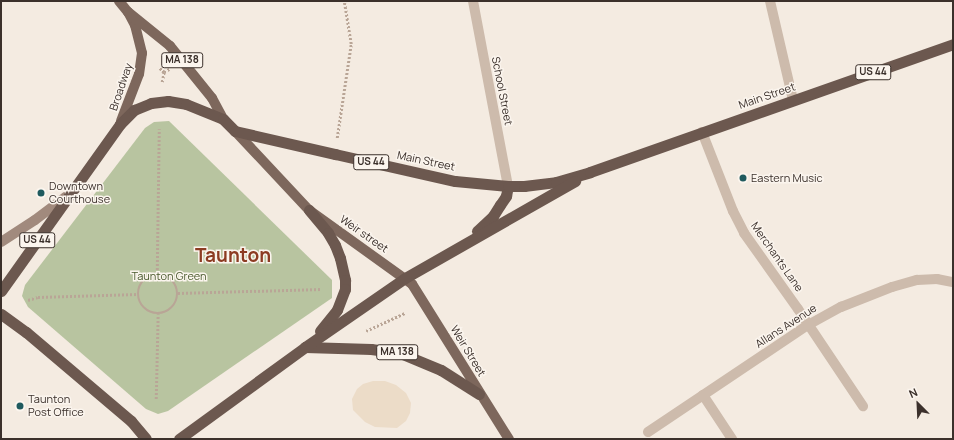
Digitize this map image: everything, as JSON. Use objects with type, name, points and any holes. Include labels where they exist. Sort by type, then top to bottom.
[{"type":"highway","name":"Main Street","points":[[235,131],[455,181],[508,186],[556,182],[590,172],[953,44]]},
{"type":"highway","name":"US 44","points":[[1,291],[120,124],[128,116],[142,106],[151,103],[168,101],[186,104],[223,119]]},
{"type":"highway","name":"MA 138","points":[[223,119],[235,131]]},
{"type":"highway","name":"Main Street","points":[[405,278],[590,172]]},
{"type":"highway","points":[[455,248],[481,228],[493,216],[506,196],[508,186]]},
{"type":"highway","points":[[305,347],[337,310],[345,289],[344,270],[335,245],[324,228],[309,210]]},
{"type":"highway","name":"US 44","points":[[179,439],[305,347],[405,278]]},
{"type":"highway","points":[[1,314],[26,332],[131,421],[146,439]]},
{"type":"highway","name":"MA 138","points":[[305,347],[371,349],[400,353],[441,370],[480,394]]},
{"type":"main road","name":"Broadway","points":[[119,1],[128,12],[170,46],[212,98],[223,119]]},
{"type":"main road","name":"Broadway","points":[[120,124],[136,85],[142,62],[140,38],[128,12]]},
{"type":"main road","name":"MA 138","points":[[235,131],[309,210]]},
{"type":"main road","points":[[1,242],[35,220],[74,190]]},
{"type":"main road","name":"Weir street","points":[[309,210],[405,278]]},
{"type":"main road","name":"Weir Street","points":[[405,278],[418,292],[509,439]]},
{"type":"street","name":"School Street","points":[[473,1],[508,186]]},
{"type":"street","points":[[770,1],[793,100]]},
{"type":"street","name":"Merchants Lane","points":[[702,132],[733,212],[744,233],[863,406]]},
{"type":"street","name":"Allans Avenue","points":[[648,432],[808,325],[859,299],[907,282],[928,278],[953,282]]},
{"type":"street","points":[[702,395],[732,439]]},
{"type":"path","points":[[335,154],[351,44],[344,1]]},
{"type":"path","points":[[160,68],[164,72]]},
{"type":"path","points":[[164,72],[171,69]]},
{"type":"path","points":[[162,82],[164,72]]},
{"type":"path","points":[[157,274],[159,129]]},
{"type":"path","points":[[157,274],[169,278],[174,282],[178,293],[177,299],[170,310],[158,314],[146,310],[138,300],[138,294],[142,282],[157,274]]},
{"type":"path","points":[[178,293],[322,289]]},
{"type":"path","points":[[28,300],[38,297],[138,294]]},
{"type":"path","points":[[366,331],[405,313]]},
{"type":"path","points":[[156,399],[158,314]]},
{"type":"green space","name":"Taunton Green","points":[[169,121],[332,280],[332,298],[168,411],[158,414],[146,409],[28,307],[22,296],[25,285],[145,128],[154,122]]},
{"type":"shaded area","points":[[373,381],[385,381],[396,385],[406,393],[411,403],[410,413],[406,421],[397,428],[375,427],[365,422],[353,410],[352,399],[357,389],[363,384]]},
{"type":"place","name":"Eastern Music","points":[[743,178]]},
{"type":"place","name":"Downtown Courthouse","points":[[41,193]]},
{"type":"place","name":"Taunton Post Office","points":[[20,406]]},
{"type":"district","name":"Taunton","points":[[233,256]]}]
